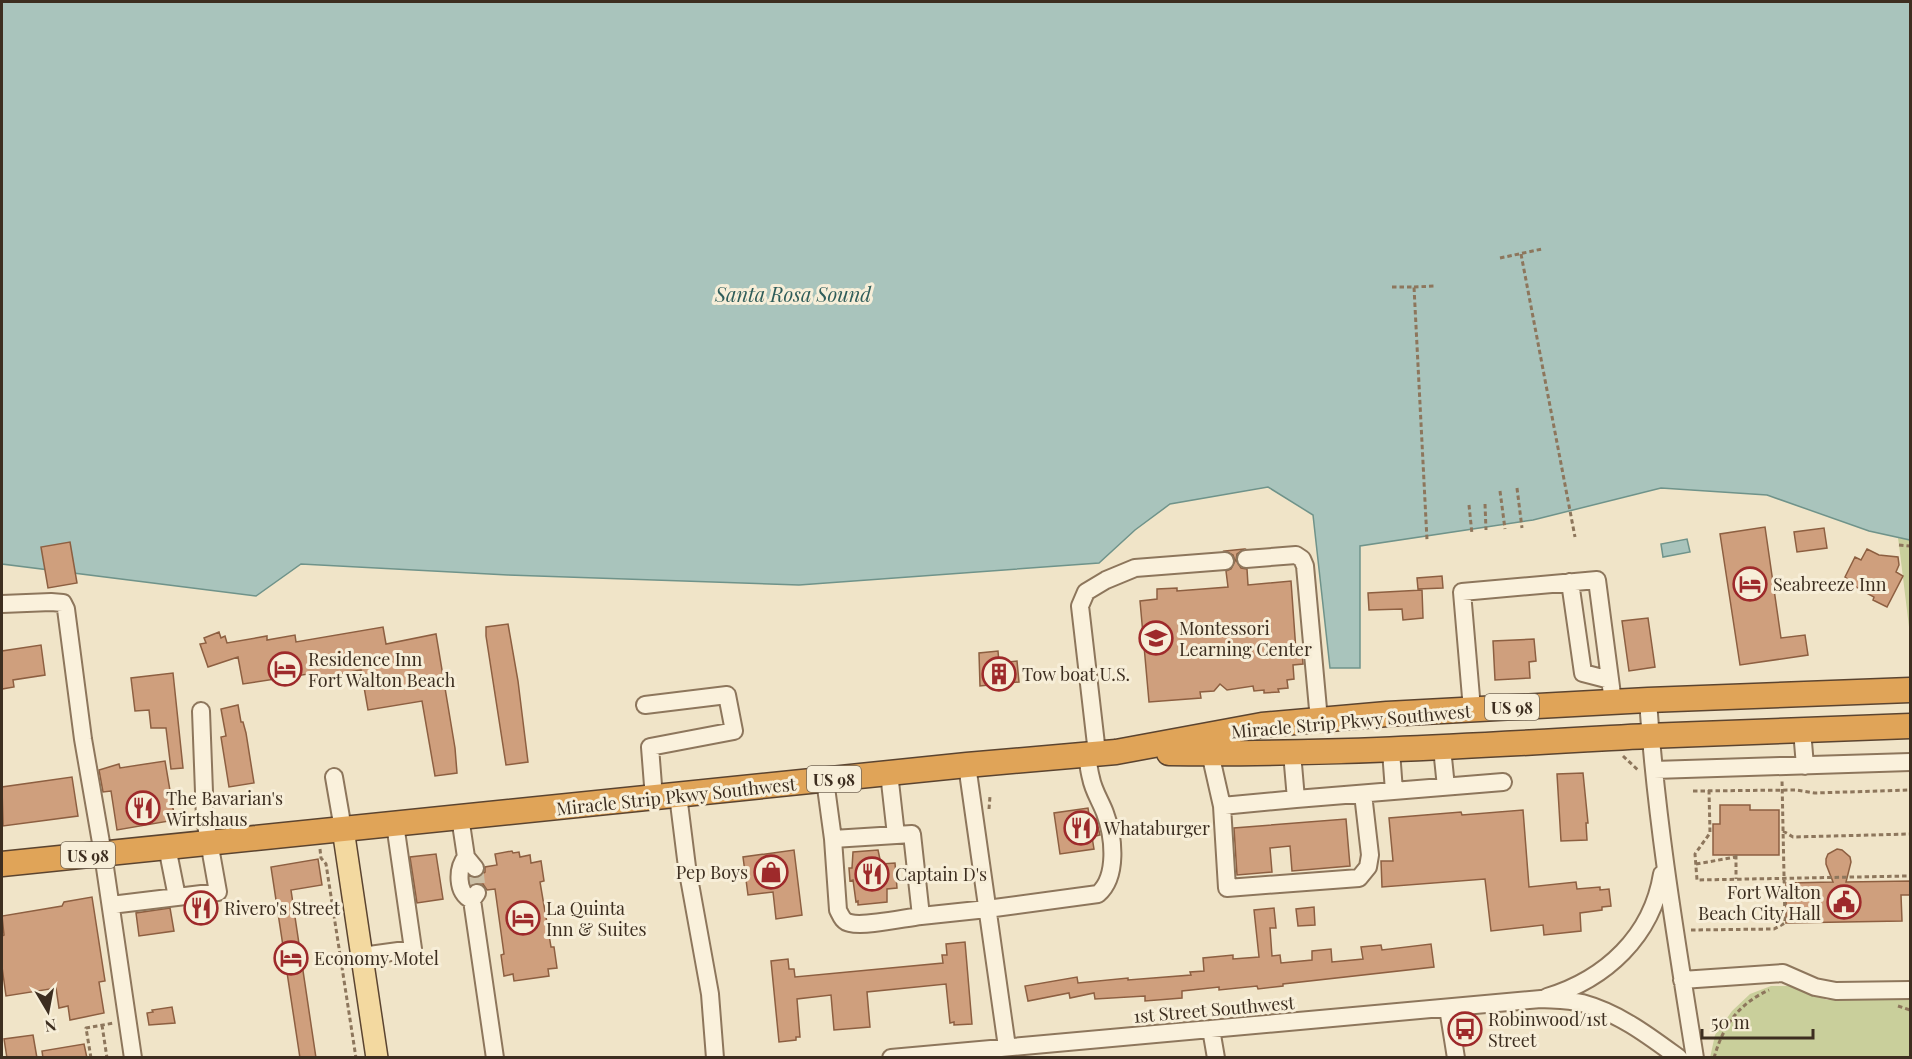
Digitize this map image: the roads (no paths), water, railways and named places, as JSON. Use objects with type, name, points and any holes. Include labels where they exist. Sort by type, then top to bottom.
[{"type":"highway","name":"Miracle Strip Pkwy Southwest","points":[[332,830],[1100,753],[1262,725],[1472,709],[1611,691],[1648,700],[1911,690]]},
{"type":"highway","name":"Miracle Strip Pkwy Southwest","points":[[1100,753],[1391,751],[1651,736],[1911,726]]},
{"type":"highway","name":"US 98","points":[[2,864],[332,830]]},
{"type":"main road","points":[[332,830],[362,956],[377,1058]]},
{"type":"street","points":[[1246,559],[1296,555],[1302,559],[1305,566],[1319,720]]},
{"type":"street","points":[[825,780],[833,839],[838,910],[843,920],[851,924],[1098,894],[1106,887],[1110,874],[1112,846],[1106,816],[1091,779],[1100,753],[1080,606],[1086,592],[1106,580],[1135,568],[1225,561]]},
{"type":"street","points":[[1472,709],[1462,592],[1597,580],[1611,691]]},
{"type":"street","points":[[1570,582],[1583,673],[1611,691]]},
{"type":"street","points":[[2,604],[51,602],[63,603],[66,609],[83,739],[111,904],[133,1058]]},
{"type":"street","points":[[645,705],[727,695],[734,731],[650,747],[687,867],[710,993],[715,1058]]},
{"type":"street","points":[[1648,700],[1651,736],[1647,772],[1664,862],[1695,1058]]},
{"type":"street","points":[[111,904],[218,892],[205,819],[201,711]]},
{"type":"street","points":[[1802,730],[1805,766]]},
{"type":"street","points":[[1442,748],[1446,787]]},
{"type":"street","points":[[1391,751],[1394,791]]},
{"type":"street","points":[[1210,753],[1222,806],[1227,888],[1359,878],[1368,867],[1370,855],[1364,794]]},
{"type":"street","points":[[1292,753],[1296,800]]},
{"type":"street","points":[[1647,772],[1911,762]]},
{"type":"street","points":[[967,765],[1007,1047]]},
{"type":"street","points":[[889,773],[896,835]]},
{"type":"street","points":[[332,830],[334,777]]},
{"type":"street","points":[[1222,806],[1503,782]]},
{"type":"street","points":[[460,817],[471,863],[459,870],[466,898],[475,896],[495,1058]]},
{"type":"street","points":[[362,956],[413,949],[395,824]]},
{"type":"street","points":[[833,839],[912,834],[921,916]]},
{"type":"street","points":[[167,847],[177,897]]},
{"type":"street","name":"1st Street Southwest","points":[[1541,999],[1579,985],[1608,967],[1625,952],[1650,913],[1660,885],[1664,862]]},
{"type":"street","points":[[1682,980],[1783,973],[1815,987],[1836,991],[1911,990]]},
{"type":"street","name":"1st Street Southwest","points":[[891,1058],[969,1054],[1007,1047],[1541,999],[1581,1003],[1607,1012],[1680,1058]]},
{"type":"street","points":[[1448,1008],[1456,1058]]},
{"type":"street","points":[[1211,1029],[1215,1058]]},
{"type":"water","name":"Santa Rosa Sound","points":[[2,2],[1910,2],[1910,540],[1869,531],[1767,495],[1661,488],[1533,520],[1360,546],[1360,668],[1330,668],[1313,515],[1268,487],[1170,504],[1135,530],[1099,563],[799,585],[508,575],[301,564],[256,596],[2,564]]},
{"type":"water","points":[[1687,539],[1690,552],[1663,557],[1661,544]]},
{"type":"tunnel","points":[[475,868],[478,891]]},
{"type":"place","name":"Seabreeze Inn","points":[[1750,584]]},
{"type":"place","name":"Montessori Learning Center","points":[[1156,638]]},
{"type":"place","name":"Residence Inn Fort Walton Beach","points":[[285,669]]},
{"type":"place","name":"Tow boat U.S.","points":[[999,674]]},
{"type":"place","name":"The Bavarian's Wirtshaus","points":[[143,808]]},
{"type":"place","name":"Whataburger","points":[[1081,828]]},
{"type":"place","name":"Pep Boys","points":[[771,872]]},
{"type":"place","name":"Captain D's","points":[[872,874]]},
{"type":"place","name":"Fort Walton Beach City Hall","points":[[1844,902]]},
{"type":"place","name":"Rivero's Street","points":[[201,908]]},
{"type":"place","name":"La Quinta Inn & Suites","points":[[523,918]]},
{"type":"place","name":"Economy Motel","points":[[291,958]]},
{"type":"place","name":"Robinwood/1st Street","points":[[1465,1029]]}]
